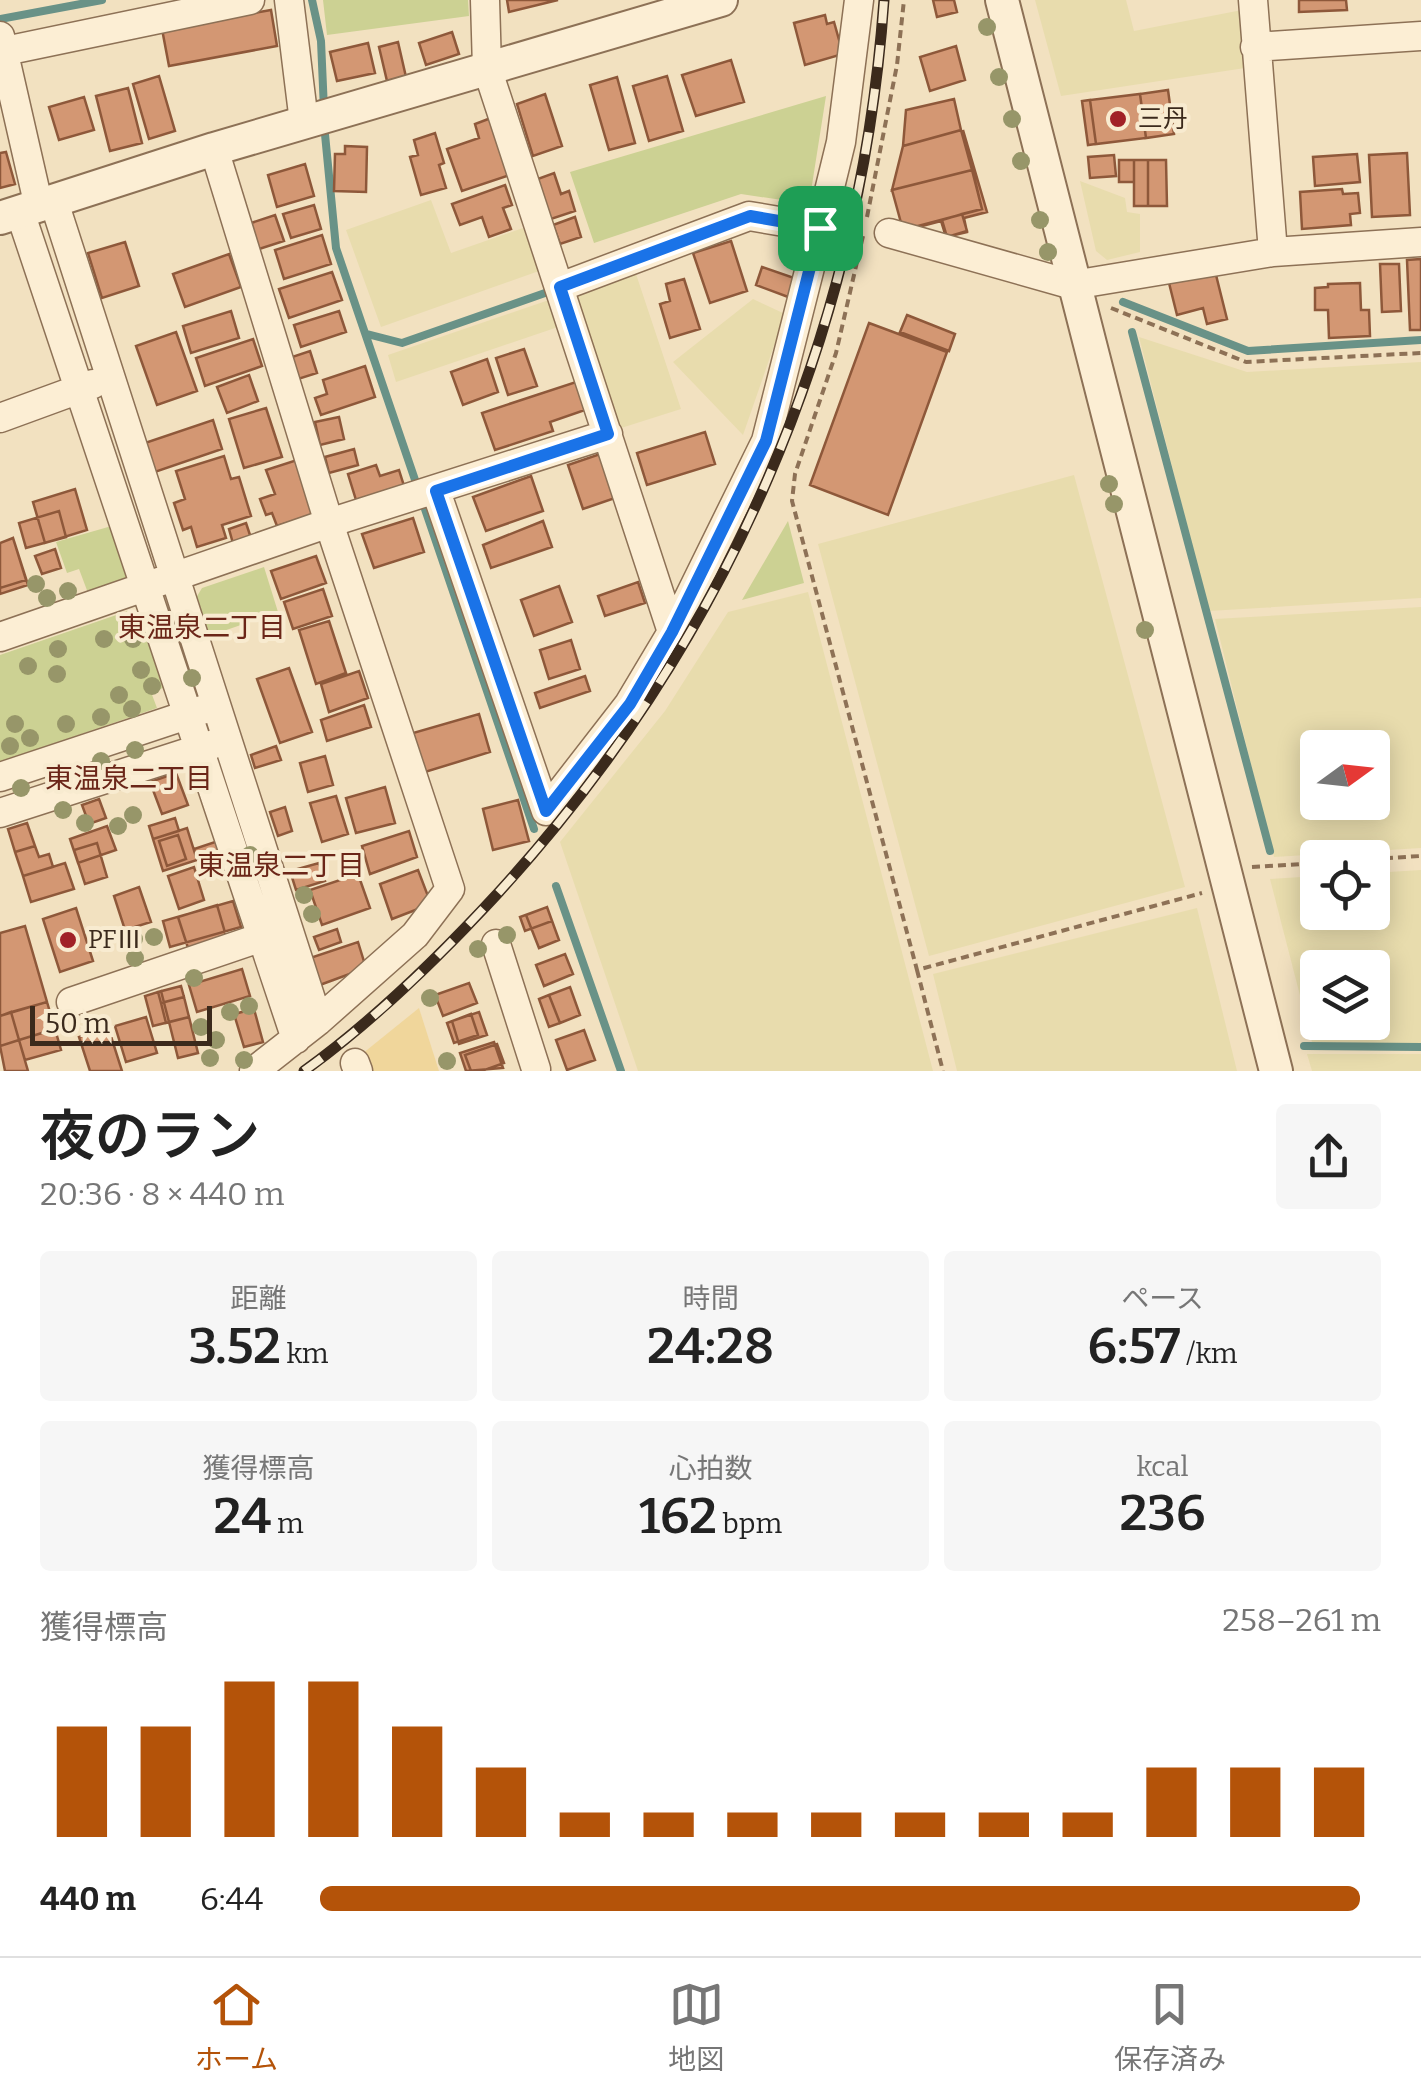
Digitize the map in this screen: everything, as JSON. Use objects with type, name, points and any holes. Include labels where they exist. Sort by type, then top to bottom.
[{"type":"street","points":[[250,0],[1,46],[28,210],[80,391],[199,749],[275,933],[307,1030]]},
{"type":"street","points":[[289,0],[304,122]]},
{"type":"street","points":[[484,0],[487,68],[672,632]]},
{"type":"street","points":[[426,494],[546,811],[630,704],[672,632],[766,441],[841,142],[859,0]]},
{"type":"street","points":[[1002,0],[1276,1071]]},
{"type":"street","points":[[1253,0],[1272,252]]},
{"type":"street","points":[[28,210],[214,149],[709,1]]},
{"type":"street","points":[[1255,47],[1421,36]]},
{"type":"street","points":[[214,149],[329,523],[450,889],[415,935],[254,1071]]},
{"type":"street","points":[[28,210],[110,376],[227,739],[275,933]]},
{"type":"street","points":[[560,287],[750,216],[820,228]]},
{"type":"street","points":[[890,232],[1073,286],[1272,252],[1421,242]]},
{"type":"street","points":[[0,418],[80,391],[110,376]]},
{"type":"street","points":[[0,636],[329,523],[608,434]]},
{"type":"street","points":[[0,777],[216,705]]},
{"type":"street","points":[[0,813],[227,739]]},
{"type":"street","points":[[38,765],[48,798]]},
{"type":"street","points":[[71,1002],[275,933]]},
{"type":"street","points":[[496,944],[534,1070]]},
{"type":"path","points":[[904,0],[897,65],[865,228],[836,353],[795,474],[792,501],[943,1071]]},
{"type":"path","points":[[1109,279],[1110,308],[1246,362],[1421,353]]},
{"type":"path","points":[[1390,859],[1421,856]]},
{"type":"path","points":[[917,970],[1227,877],[1300,866]]},
{"type":"shaded area","points":[[1035,0],[1126,0],[1134,31],[1242,10],[1245,68],[1061,96]]},
{"type":"shaded area","points":[[1080,181],[1125,198],[1127,212],[1140,214],[1140,252],[1107,260],[1096,251]]},
{"type":"shaded area","points":[[431,200],[451,253],[523,228],[539,271],[381,327],[346,230]]},
{"type":"shaded area","points":[[636,274],[681,409],[618,429],[573,295]]},
{"type":"shaded area","points":[[753,299],[785,314],[743,435],[673,362]]},
{"type":"shaded area","points":[[549,300],[558,327],[396,382],[388,355]]},
{"type":"shaded area","points":[[1139,337],[1247,372],[1421,362],[1421,598],[1209,611]]},
{"type":"shaded area","points":[[1074,475],[1185,887],[929,956],[818,544]]},
{"type":"shaded area","points":[[808,592],[933,1071],[638,1071],[560,842],[665,711],[728,612]]},
{"type":"shaded area","points":[[1421,607],[1421,848],[1390,850],[1390,840],[1300,840],[1300,855],[1274,857],[1215,619]]},
{"type":"shaded area","points":[[1421,870],[1421,1047],[1313,1046],[1311,1040],[1390,1040],[1390,950],[1300,950],[1300,996],[1270,879],[1300,877],[1300,930],[1390,930],[1390,872]]},
{"type":"shaded area","points":[[1197,908],[1237,1071],[957,1071],[933,974]]},
{"type":"shaded area","points":[[1307,1054],[1421,1054],[1421,1071],[1312,1071]]},
{"type":"green space","points":[[323,0],[468,0],[469,16],[327,35]]},
{"type":"green space","points":[[826,96],[809,204],[741,194],[594,243],[570,172]]},
{"type":"green space","points":[[788,521],[804,583],[742,600]]},
{"type":"green space","points":[[115,525],[129,571],[126,581],[88,593],[79,569],[67,573],[56,542]]},
{"type":"green space","points":[[264,567],[278,612],[209,636],[196,598],[202,588]]},
{"type":"green space","points":[[128,611],[142,615],[166,687],[151,692],[157,708],[0,762],[0,655]]},
{"type":"sand","points":[[419,1008],[439,1071],[367,1071],[362,1054]]},
{"type":"building","points":[[507,0],[558,0],[509,12]]},
{"type":"building","points":[[933,0],[954,0],[957,12],[937,17]]},
{"type":"building","points":[[1299,0],[1346,0],[1347,10],[1299,12]]},
{"type":"building","points":[[271,10],[277,46],[169,66],[162,29]]},
{"type":"building","points":[[825,15],[827,24],[834,22],[843,54],[805,65],[794,23]]},
{"type":"building","points":[[452,32],[459,54],[426,65],[419,43]]},
{"type":"building","points":[[398,42],[406,77],[387,81],[379,47]]},
{"type":"building","points":[[368,43],[375,73],[337,81],[330,52]]},
{"type":"building","points":[[956,46],[965,80],[930,91],[920,57]]},
{"type":"building","points":[[731,60],[744,102],[696,116],[682,75]]},
{"type":"building","points":[[159,76],[175,131],[149,139],[133,84]]},
{"type":"building","points":[[667,76],[683,131],[649,141],[633,86]]},
{"type":"building","points":[[617,77],[635,143],[609,150],[590,85]]},
{"type":"building","points":[[128,88],[142,143],[110,151],[96,96]]},
{"type":"building","points":[[1168,90],[1174,134],[1146,138],[1140,94]]},
{"type":"building","points":[[545,94],[562,146],[533,156],[517,104]]},
{"type":"building","name":"三丹","points":[[1140,94],[1146,138],[1096,144],[1090,100]]},
{"type":"building","points":[[84,97],[94,130],[59,140],[49,107]]},
{"type":"building","points":[[954,99],[961,130],[903,146],[906,110]]},
{"type":"building","points":[[1090,100],[1096,144],[1088,145],[1082,101]]},
{"type":"building","points":[[491,118],[510,175],[462,191],[447,149],[479,138],[475,124]]},
{"type":"building","points":[[961,130],[972,170],[892,190],[903,146]]},
{"type":"building","points":[[963,130],[987,212],[964,218],[966,228],[962,214],[982,209]]},
{"type":"building","points":[[435,133],[446,188],[421,195],[410,157],[418,155],[414,140]]},
{"type":"building","points":[[345,146],[367,147],[366,192],[334,191],[335,154],[345,154]]},
{"type":"building","points":[[6,152],[15,184],[0,188],[0,153]]},
{"type":"building","points":[[1407,153],[1410,215],[1372,217],[1369,155]]},
{"type":"building","points":[[1357,154],[1360,182],[1315,186],[1313,157]]},
{"type":"building","points":[[1114,155],[1116,176],[1090,178],[1088,157]]},
{"type":"building","points":[[1119,160],[1134,160],[1134,182],[1119,182]]},
{"type":"building","points":[[1134,160],[1148,160],[1148,206],[1134,206]]},
{"type":"building","points":[[1148,160],[1166,160],[1167,206],[1148,206]]},
{"type":"building","points":[[305,164],[314,196],[277,207],[268,175]]},
{"type":"building","points":[[972,170],[982,209],[903,230],[892,190]]},
{"type":"building","points":[[554,173],[561,194],[569,191],[575,211],[548,220],[535,180]]},
{"type":"building","points":[[505,185],[512,205],[503,208],[511,229],[489,237],[482,217],[460,225],[452,204]]},
{"type":"building","points":[[1342,189],[1343,194],[1358,193],[1360,213],[1350,214],[1351,225],[1302,229],[1300,192]]},
{"type":"building","points":[[314,205],[321,229],[291,238],[283,214]]},
{"type":"building","points":[[962,214],[967,231],[947,237],[942,220]]},
{"type":"building","points":[[275,215],[284,241],[253,251],[245,225]]},
{"type":"building","points":[[575,217],[581,237],[560,244],[553,225]]},
{"type":"building","points":[[322,235],[331,264],[284,279],[275,250]]},
{"type":"building","points":[[731,241],[747,291],[710,303],[693,253]]},
{"type":"building","points":[[125,242],[139,286],[102,298],[88,253]]},
{"type":"building","points":[[229,254],[241,287],[185,307],[173,274]]},
{"type":"building","points":[[1421,259],[1421,330],[1410,330],[1407,260]]},
{"type":"building","points":[[1380,264],[1399,264],[1401,311],[1382,312]]},
{"type":"building","points":[[762,267],[797,279],[791,298],[756,285]]},
{"type":"building","points":[[1214,267],[1227,319],[1207,324],[1203,308],[1177,315],[1168,279]]},
{"type":"building","points":[[332,272],[342,300],[289,318],[279,289]]},
{"type":"building","points":[[684,279],[700,329],[670,338],[660,304],[670,301],[666,284]]},
{"type":"building","points":[[1360,283],[1361,310],[1369,310],[1370,336],[1329,338],[1328,310],[1315,310],[1315,288]]},
{"type":"building","points":[[231,311],[239,338],[191,353],[183,326]]},
{"type":"building","points":[[339,311],[346,332],[301,347],[294,325]]},
{"type":"building","points":[[907,315],[955,334],[949,351],[900,332]]},
{"type":"building","points":[[869,323],[947,352],[888,515],[810,485]]},
{"type":"building","points":[[176,332],[197,391],[157,405],[136,346]]},
{"type":"building","points":[[253,339],[262,366],[205,386],[196,358]]},
{"type":"building","points":[[524,349],[537,386],[508,395],[496,358]]},
{"type":"building","points":[[310,351],[317,373],[295,380],[289,358]]},
{"type":"building","points":[[487,359],[498,392],[463,405],[451,372]]},
{"type":"building","points":[[365,366],[375,397],[321,415],[315,398],[327,394],[323,380]]},
{"type":"building","points":[[249,375],[258,401],[227,413],[217,387]]},
{"type":"building","points":[[576,382],[585,410],[550,422],[553,431],[495,450],[482,413]]},
{"type":"building","points":[[266,408],[282,457],[244,468],[229,419]]},
{"type":"building","points":[[339,417],[344,439],[320,445],[315,422]]},
{"type":"building","points":[[213,420],[222,449],[149,474],[139,445]]},
{"type":"building","points":[[705,432],[715,464],[647,485],[637,453]]},
{"type":"building","points":[[354,449],[358,465],[329,473],[325,457]]},
{"type":"building","points":[[603,453],[618,497],[583,509],[568,465]]},
{"type":"building","points":[[224,456],[231,479],[239,477],[251,516],[222,525],[226,538],[197,547],[191,527],[183,530],[174,503],[185,499],[176,471]]},
{"type":"building","points":[[297,460],[319,521],[293,530],[290,522],[277,526],[272,513],[266,515],[260,499],[275,494],[266,470]]},
{"type":"building","points":[[376,465],[380,476],[399,470],[404,486],[356,500],[348,474]]},
{"type":"building","points":[[531,476],[543,511],[486,531],[473,497]]},
{"type":"building","points":[[75,489],[87,530],[45,543],[33,502]]},
{"type":"building","points":[[59,511],[66,537],[26,548],[19,523]]},
{"type":"building","points":[[413,518],[424,552],[374,568],[362,534]]},
{"type":"building","points":[[543,521],[552,547],[491,568],[483,545]]},
{"type":"building","points":[[246,523],[252,541],[234,547],[229,529]]},
{"type":"building","points":[[13,538],[26,580],[0,588],[0,543]]},
{"type":"building","points":[[13,538],[28,585],[0,594],[0,543]]},
{"type":"building","points":[[55,549],[61,568],[42,574],[35,556]]},
{"type":"building","points":[[316,556],[326,583],[281,599],[271,571]]},
{"type":"building","points":[[638,582],[645,603],[605,616],[598,596]]},
{"type":"building","points":[[559,586],[572,622],[534,636],[521,600]]},
{"type":"building","points":[[323,589],[332,616],[293,629],[284,602]]},
{"type":"building","points":[[329,621],[346,673],[316,684],[299,630]]},
{"type":"building","points":[[571,640],[580,669],[549,679],[540,650]]},
{"type":"building","points":[[289,668],[312,732],[280,743],[257,679]]},
{"type":"building","points":[[359,671],[368,698],[329,712],[321,684]]},
{"type":"building","points":[[585,676],[590,691],[540,708],[535,693]]},
{"type":"building","points":[[364,705],[371,727],[327,741],[321,720]]},
{"type":"building","points":[[479,714],[490,752],[425,772],[413,733]]},
{"type":"building","points":[[276,746],[281,760],[255,768],[251,755]]},
{"type":"building","points":[[325,756],[333,785],[308,792],[300,763]]},
{"type":"building","points":[[176,773],[188,805],[162,814],[150,782]]},
{"type":"building","points":[[385,787],[395,823],[356,833],[346,798]]},
{"type":"building","points":[[336,796],[348,834],[322,842],[310,803]]},
{"type":"building","points":[[99,799],[106,818],[89,824],[82,805]]},
{"type":"building","points":[[518,800],[529,841],[493,850],[483,809]]},
{"type":"building","points":[[285,807],[292,831],[278,836],[270,812]]},
{"type":"building","points":[[175,818],[179,831],[153,839],[149,826]]},
{"type":"building","points":[[27,823],[35,846],[15,852],[8,829]]},
{"type":"building","points":[[107,826],[116,850],[78,863],[70,839]]},
{"type":"building","points":[[187,828],[197,860],[163,871],[153,839]]},
{"type":"building","points":[[409,831],[417,857],[370,874],[362,846]]},
{"type":"building","points":[[178,835],[186,859],[167,866],[159,841]]},
{"type":"building","points":[[218,841],[222,852],[197,860],[194,849]]},
{"type":"building","points":[[97,843],[107,877],[85,884],[74,850]]},
{"type":"building","points":[[35,846],[39,857],[49,854],[53,867],[23,876],[15,852]]},
{"type":"building","points":[[65,863],[74,889],[31,902],[23,876]]},
{"type":"building","points":[[319,863],[325,881],[296,890],[290,871]]},
{"type":"building","points":[[194,867],[204,900],[179,909],[168,876]]},
{"type":"building","points":[[418,870],[431,904],[392,919],[380,884]]},
{"type":"building","points":[[358,874],[370,908],[322,925],[310,890]]},
{"type":"building","points":[[139,887],[151,922],[125,930],[114,896]]},
{"type":"building","points":[[233,901],[241,927],[170,947],[163,921]]},
{"type":"building","points":[[217,905],[226,936],[188,948],[178,917]]},
{"type":"building","points":[[547,907],[552,921],[525,931],[520,917]]},
{"type":"building","points":[[547,907],[559,940],[539,948],[526,915]]},
{"type":"building","name":"PFⅢ","points":[[76,908],[93,961],[60,972],[43,919]]},
{"type":"building","points":[[25,926],[47,1002],[0,1016],[0,933]]},
{"type":"building","points":[[337,929],[341,942],[319,950],[314,937]]},
{"type":"building","points":[[358,942],[366,968],[317,986],[310,958]]},
{"type":"building","points":[[565,954],[573,974],[544,986],[536,965]]},
{"type":"building","points":[[242,969],[250,996],[197,1012],[189,985]]},
{"type":"building","points":[[469,983],[477,1003],[443,1016],[435,995]]},
{"type":"building","points":[[181,986],[184,997],[161,1003],[158,992]]},
{"type":"building","points":[[570,987],[580,1015],[560,1023],[549,995]]},
{"type":"building","points":[[161,991],[169,1022],[153,1026],[145,996]]},
{"type":"building","points":[[549,995],[560,1023],[549,1027],[539,999]]},
{"type":"building","points":[[184,997],[189,1017],[166,1023],[161,1003]]},
{"type":"building","points":[[47,1002],[55,1029],[19,1040],[11,1012]]},
{"type":"building","points":[[254,1009],[263,1042],[244,1047],[234,1014]]},
{"type":"building","points":[[11,1012],[19,1040],[0,1046],[0,1016]]},
{"type":"building","points":[[479,1012],[487,1035],[459,1044],[452,1021]]},
{"type":"building","points":[[471,1014],[478,1035],[454,1043],[447,1023]]},
{"type":"building","points":[[146,1017],[157,1053],[126,1062],[115,1026]]},
{"type":"building","points":[[189,1017],[198,1053],[178,1058],[169,1022]]},
{"type":"building","points":[[108,1027],[122,1071],[90,1071],[79,1037]]},
{"type":"building","points":[[55,1029],[61,1050],[25,1060],[19,1040]]},
{"type":"building","points":[[584,1030],[595,1060],[567,1070],[556,1040]]},
{"type":"building","points":[[19,1040],[28,1071],[5,1071],[0,1046]]},
{"type":"building","points":[[494,1042],[503,1068],[466,1071],[460,1053]]},
{"type":"building","points":[[497,1044],[504,1063],[471,1071],[465,1055]]},
{"type":"waterway","points":[[0,19],[102,0]]},
{"type":"waterway","points":[[312,0],[321,41],[324,110]]},
{"type":"waterway","points":[[324,124],[336,248],[534,829]]},
{"type":"waterway","points":[[367,334],[402,343],[545,293]]},
{"type":"waterway","points":[[1123,302],[1248,351],[1421,340]]},
{"type":"waterway","points":[[1132,332],[1270,851]]},
{"type":"waterway","points":[[556,886],[621,1071]]},
{"type":"waterway","points":[[1304,1046],[1421,1047]]},
{"type":"railway","points":[[304,1071],[406,986],[499,892],[580,796],[652,695],[714,589],[768,479],[811,365],[846,247],[870,125],[884,0]]},
{"type":"place","name":"三丹","points":[[1118,119]]},
{"type":"place","name":"PFⅢ","points":[[68,940]]},
{"type":"district","name":"東温泉二丁目","points":[[202,627]]},
{"type":"district","name":"東温泉二丁目","points":[[129,778]]},
{"type":"district","name":"東温泉二丁目","points":[[281,865]]},
{"type":"route","points":[[750,216],[820,228],[766,441],[672,632],[630,704],[546,811],[436,491],[608,434],[560,287],[750,216]]}]
